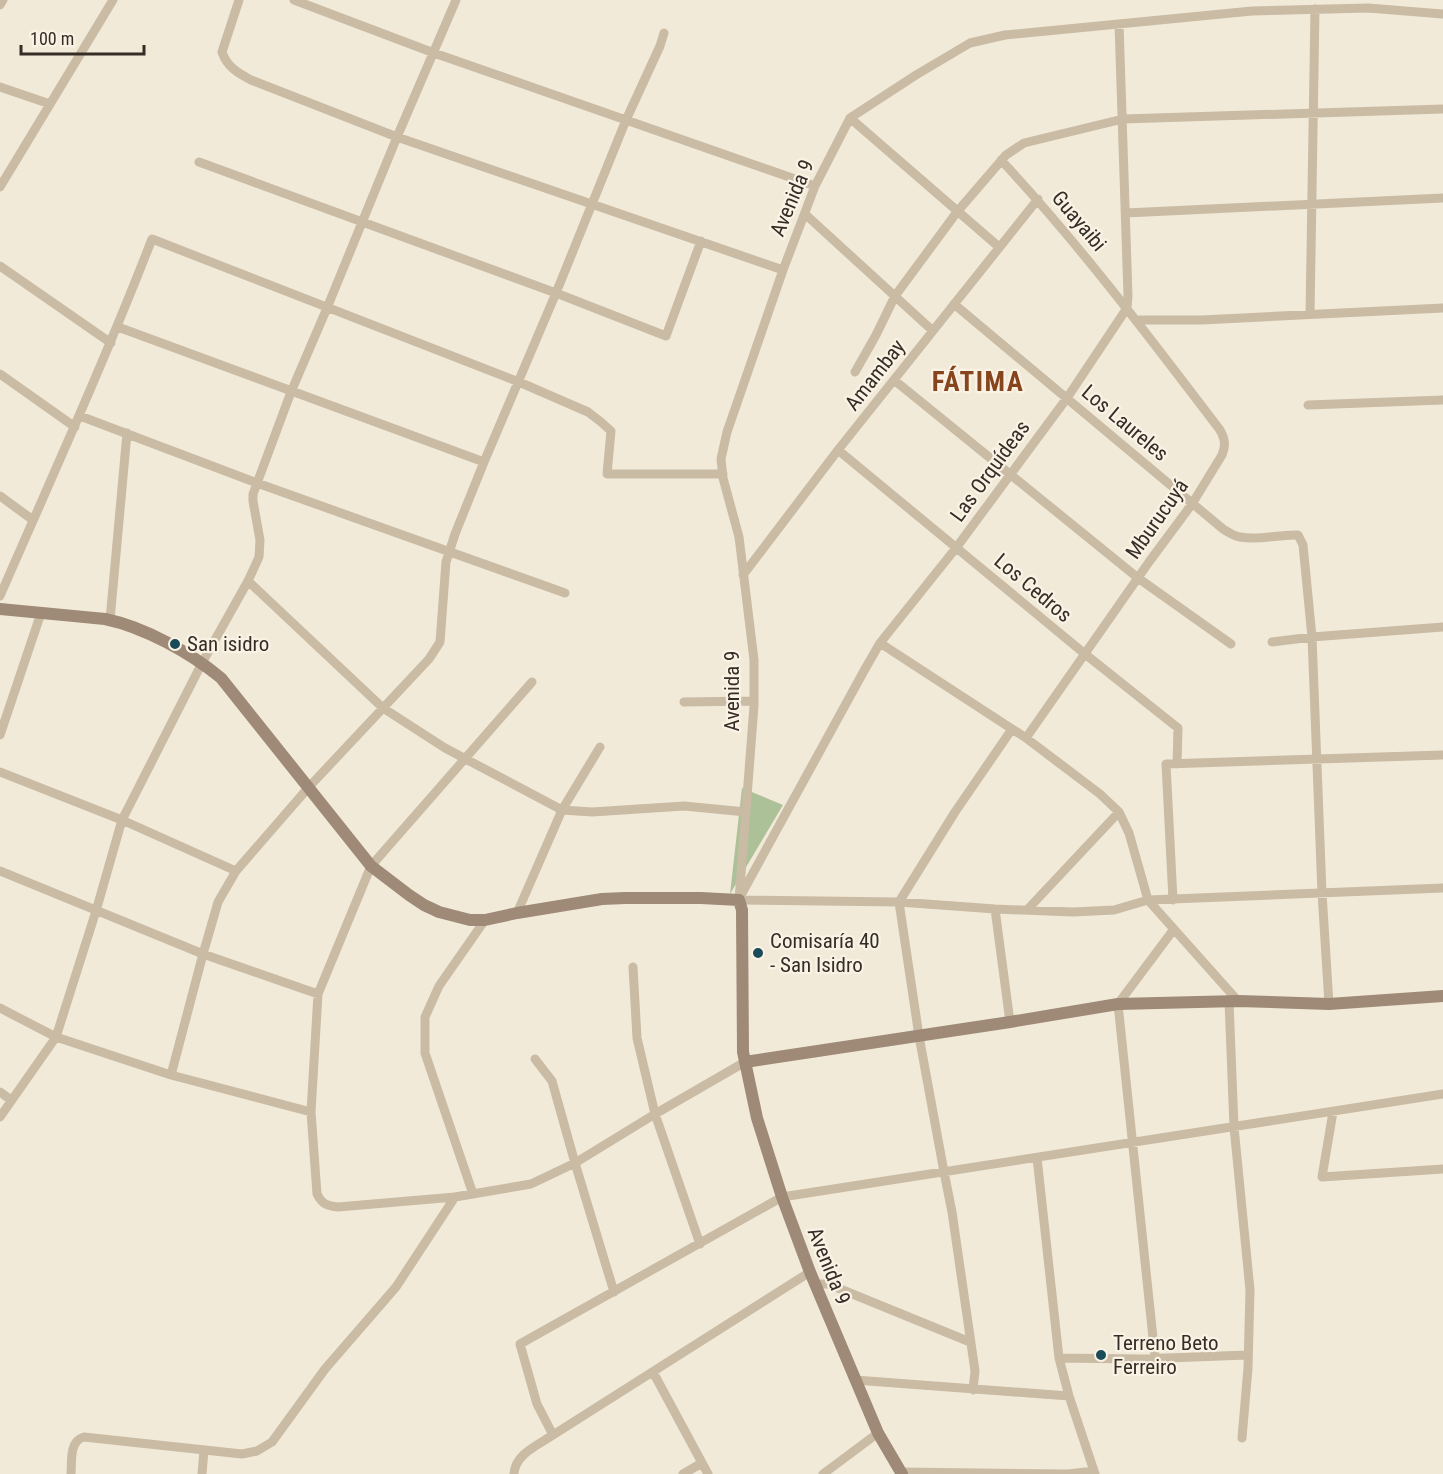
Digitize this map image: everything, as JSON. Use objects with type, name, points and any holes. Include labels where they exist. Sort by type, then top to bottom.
[{"type":"main road","points":[[0,609],[110,620],[145,632],[202,663],[221,678],[370,866],[424,905],[439,912],[470,920],[485,920],[602,899],[739,900]]},
{"type":"main road","name":"Avenida 9","points":[[739,900],[742,910],[743,1052],[757,1119],[782,1197],[812,1278],[878,1433],[901,1473]]},
{"type":"main road","points":[[745,1062],[1118,1004],[1233,1001],[1329,1004],[1443,996]]},
{"type":"street","points":[[0,5],[3,0]]},
{"type":"street","points":[[0,187],[113,0]]},
{"type":"street","points":[[239,0],[222,52],[232,69],[250,80],[398,137],[783,270]]},
{"type":"street","points":[[294,0],[434,53],[815,186]]},
{"type":"street","points":[[0,1117],[56,1037],[122,820],[259,557],[260,540],[253,494],[291,392],[456,0]]},
{"type":"street","name":"Avenida 9","points":[[739,900],[754,701],[754,660],[739,537],[721,459],[783,270],[815,186],[850,118],[970,43],[1005,35],[1252,11],[1368,8],[1443,14]]},
{"type":"street","points":[[1310,314],[1315,9]]},
{"type":"street","points":[[1119,24],[1127,308]]},
{"type":"street","points":[[171,1075],[218,902],[236,871],[308,788],[429,659],[440,642],[446,562],[450,551],[484,462],[664,33]]},
{"type":"street","points":[[0,87],[50,104]]},
{"type":"street","points":[[855,372],[895,296],[957,212],[1001,160],[1024,143],[1123,119],[1443,109]]},
{"type":"street","points":[[850,118],[999,248]]},
{"type":"street","name":"Guayaibi","points":[[1001,160],[1038,199],[1137,320]]},
{"type":"street","points":[[199,162],[363,221],[666,336],[701,241]]},
{"type":"street","points":[[1126,213],[1443,198]]},
{"type":"street","name":"Amambay","points":[[743,575],[838,450],[1038,199]]},
{"type":"street","points":[[805,214],[933,331]]},
{"type":"street","points":[[0,596],[118,327],[152,239],[519,382],[588,412],[610,432],[607,474],[723,474]]},
{"type":"street","points":[[0,266],[111,343]]},
{"type":"street","name":"Los Laureles","points":[[954,304],[1223,528],[1238,537],[1252,539],[1298,534],[1303,545],[1312,637]]},
{"type":"street","name":"Las Orquídeas","points":[[739,900],[880,643],[956,548],[1067,398],[1127,308]]},
{"type":"street","points":[[1137,320],[1203,320],[1443,308]]},
{"type":"street","name":"Mburucuyá","points":[[1026,738],[1192,504],[1225,447],[1220,430],[1137,320]]},
{"type":"street","points":[[118,327],[484,462]]},
{"type":"street","points":[[0,374],[75,427]]},
{"type":"street","points":[[894,380],[1138,578],[1231,644]]},
{"type":"street","points":[[1308,405],[1443,400]]},
{"type":"street","points":[[80,416],[257,483],[565,593]]},
{"type":"street","points":[[110,620],[128,433]]},
{"type":"street","name":"Los Cedros","points":[[838,450],[1178,728],[1176,764]]},
{"type":"street","points":[[0,496],[33,520]]},
{"type":"street","points":[[248,581],[383,708],[445,748],[562,810],[592,812],[684,806],[746,812]]},
{"type":"street","points":[[0,735],[41,612]]},
{"type":"street","points":[[1272,642],[1443,627]]},
{"type":"street","points":[[1312,637],[1322,893],[1329,1004]]},
{"type":"street","points":[[880,643],[1026,738],[1100,794],[1119,812],[1129,833],[1148,900],[1233,1001],[1234,1127],[1250,1290],[1242,1438]]},
{"type":"street","points":[[532,682],[370,866],[318,994],[311,1112],[317,1194],[320,1201],[329,1206],[338,1207],[455,1197],[531,1184],[575,1163],[745,1062]]},
{"type":"street","points":[[684,702],[754,701]]},
{"type":"street","points":[[973,1390],[975,1371],[952,1212],[919,1036],[899,902],[955,812],[1012,729]]},
{"type":"street","points":[[517,913],[562,810],[600,747]]},
{"type":"street","points":[[1173,900],[1166,764],[1443,755]]},
{"type":"street","points":[[0,772],[122,820],[236,871]]},
{"type":"street","points":[[1027,910],[1119,812]]},
{"type":"street","points":[[0,871],[203,954],[318,994]]},
{"type":"street","points":[[739,900],[899,902],[1073,912],[1114,910],[1148,900],[1443,888]]},
{"type":"street","points":[[995,909],[1010,1022]]},
{"type":"street","points":[[473,1194],[425,1053],[425,1017],[439,986],[485,920]]},
{"type":"street","points":[[1155,1357],[1118,1004],[1174,929]]},
{"type":"street","points":[[633,967],[637,1038],[655,1114],[700,1244]]},
{"type":"street","points":[[0,1008],[56,1037],[171,1075],[311,1112]]},
{"type":"street","points":[[535,1059],[552,1081],[614,1292]]},
{"type":"street","points":[[0,1092],[11,1100]]},
{"type":"street","points":[[553,1435],[537,1404],[520,1344],[782,1197],[1443,1094]]},
{"type":"street","points":[[1333,1112],[1322,1178],[1443,1169]]},
{"type":"street","points":[[901,1473],[1094,1473],[1059,1358],[1037,1158]]},
{"type":"street","points":[[71,1474],[73,1447],[79,1438],[84,1437],[242,1454],[257,1451],[272,1442],[325,1369],[396,1287],[455,1197]]},
{"type":"street","points":[[514,1474],[520,1457],[553,1435],[653,1372],[812,1278],[970,1342]]},
{"type":"street","points":[[1059,1358],[1140,1359],[1248,1354]]},
{"type":"street","points":[[653,1372],[708,1474]]},
{"type":"street","points":[[855,1380],[1069,1396]]},
{"type":"street","points":[[823,1474],[878,1433]]},
{"type":"street","points":[[202,1474],[204,1450]]},
{"type":"street","points":[[683,1474],[702,1463]]},
{"type":"green space","points":[[742,788],[783,805],[730,894]]},
{"type":"place","name":"San isidro","points":[[175,644]]},
{"type":"place","name":"Comisaría 40 - San Isidro","points":[[758,953]]},
{"type":"place","name":"Terreno Beto Ferreiro","points":[[1101,1355]]},
{"type":"district","name":"FÁTIMA","points":[[978,382]]}]
